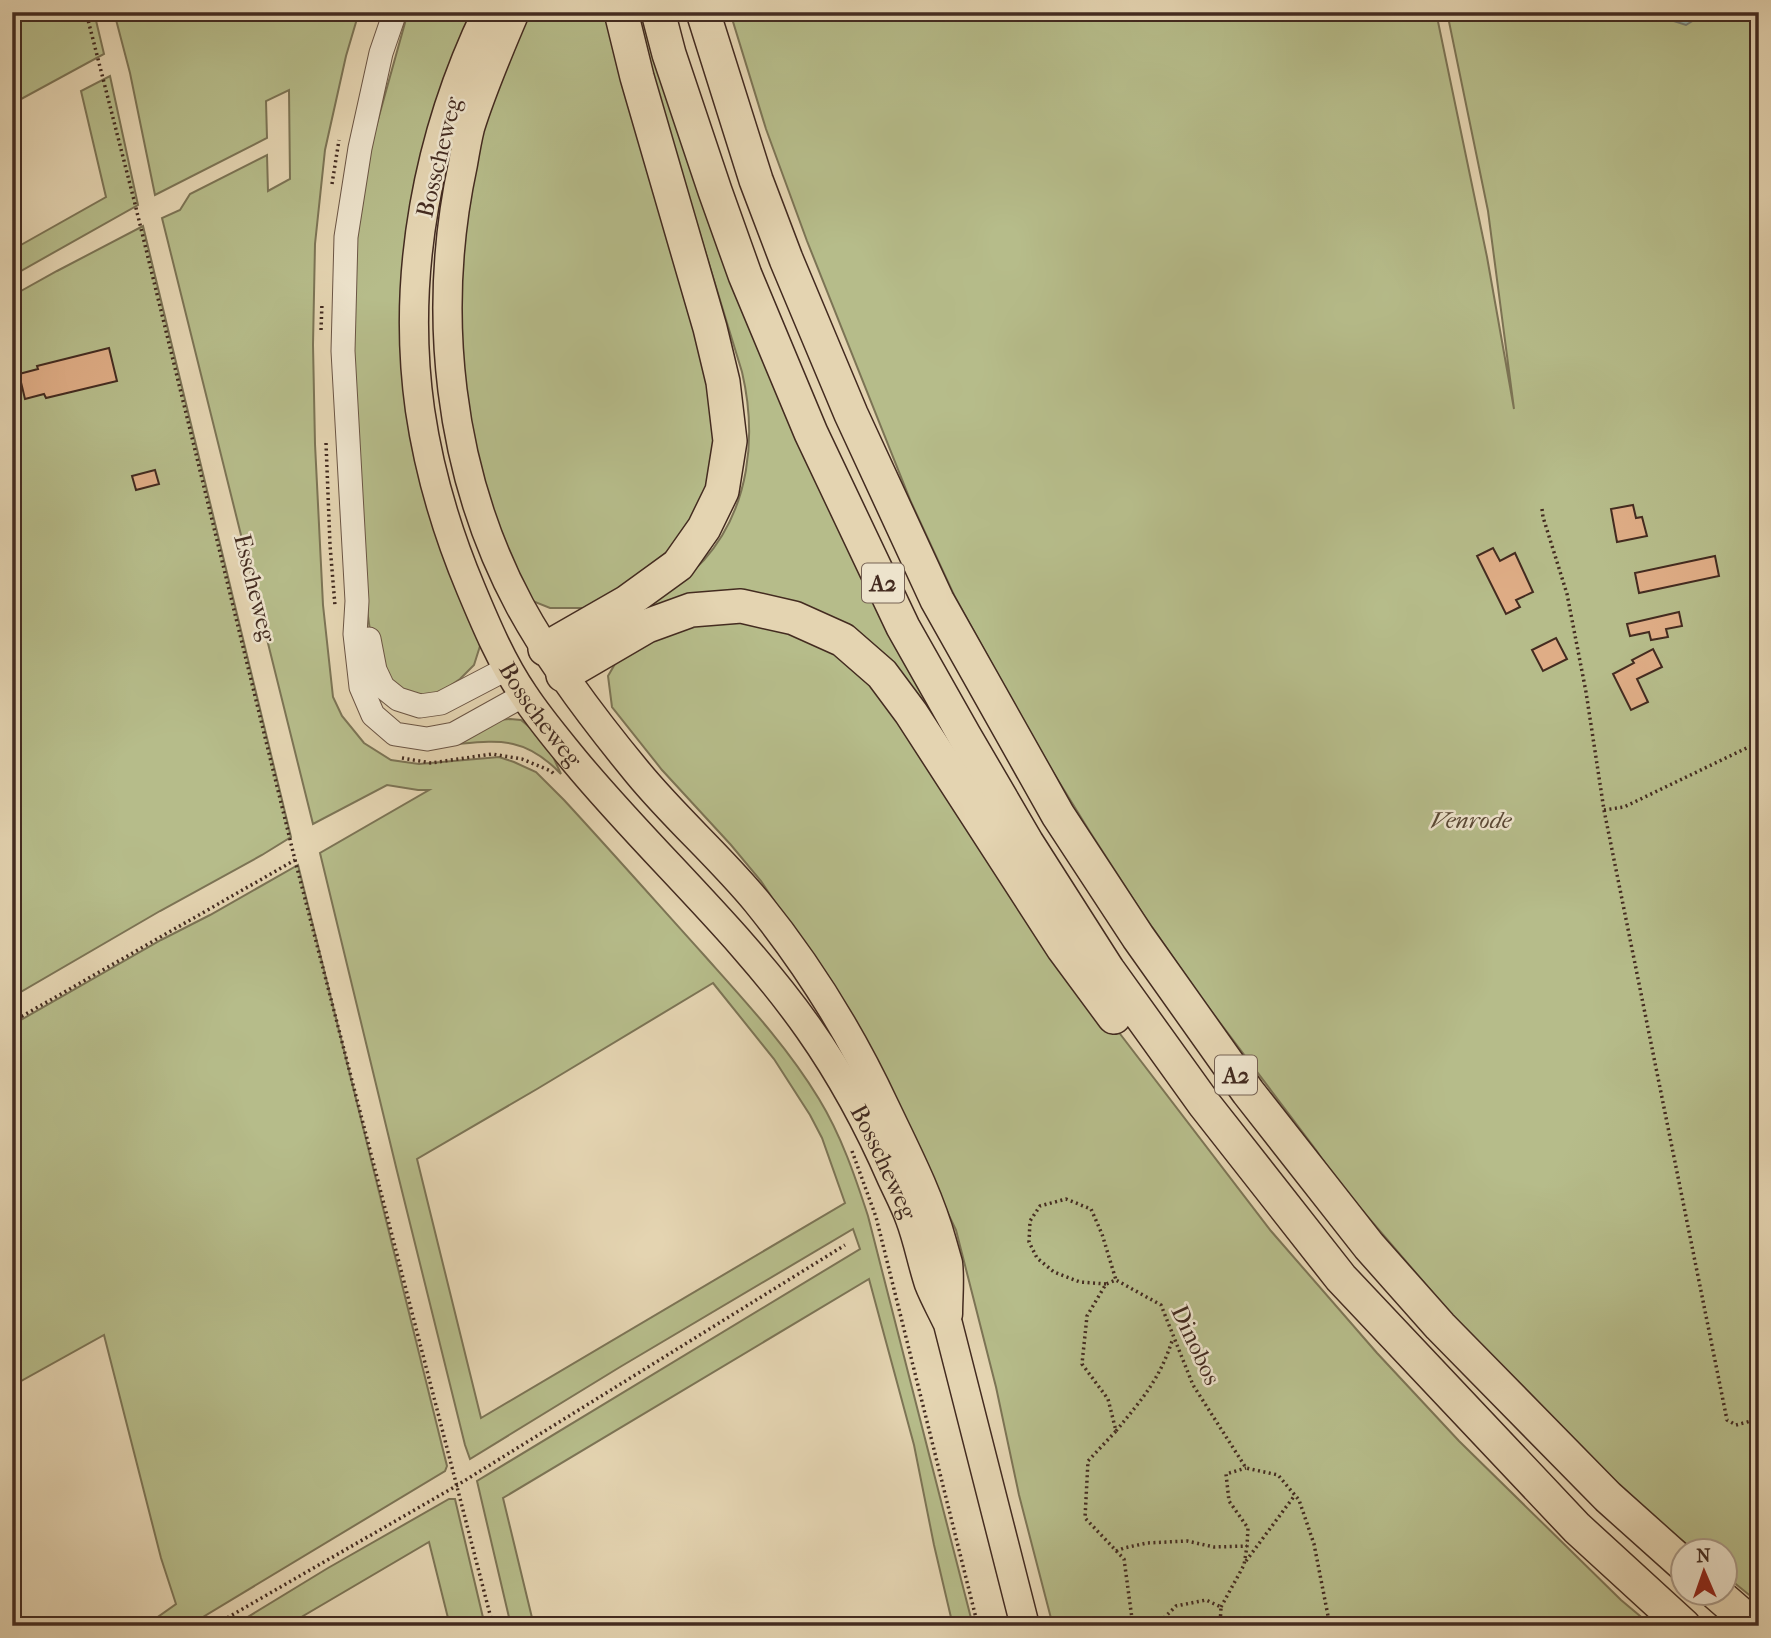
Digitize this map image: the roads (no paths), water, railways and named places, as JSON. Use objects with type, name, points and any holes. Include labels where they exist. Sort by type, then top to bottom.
[{"type":"highway","points":[[554,662],[627,602],[678,565],[705,528],[722,491],[730,441],[723,382],[710,328],[637,77],[621,12]]},
{"type":"highway","name":"A2","points":[[658,12],[669,54],[715,191],[746,275],[811,433],[903,626],[1027,843],[1108,970],[1205,1105],[1341,1278],[1577,1528],[1684,1626]]},
{"type":"highway","name":"A2","points":[[703,12],[752,168],[781,248],[851,414],[937,600],[1058,815],[1138,937],[1248,1093],[1369,1246],[1440,1326],[1608,1497],[1670,1552]]},
{"type":"highway","name":"A2","points":[[554,662],[691,610],[741,607],[794,618],[843,640],[882,674],[912,713],[1063,948],[1141,1053],[1205,1105]]},
{"type":"highway","points":[[1731,1606],[1754,1626]]},
{"type":"main road","name":"Bosscheweg","points":[[487,12],[469,50],[444,123],[426,193],[417,264],[414,318],[420,411],[438,494],[483,620],[524,695],[607,800],[720,919],[776,984],[851,1093],[910,1219],[930,1286],[948,1324],[1025,1626]]},
{"type":"main road","name":"Bosscheweg","points":[[515,12],[470,129],[455,198],[448,265],[448,355],[458,431],[473,491],[497,556],[519,604],[554,662],[641,776],[756,900],[797,954],[866,1065],[933,1213],[948,1264],[948,1324]]},
{"type":"main road","points":[[508,668],[554,662]]},
{"type":"main road","points":[[524,695],[554,662]]},
{"type":"street","points":[[395,12],[382,53],[360,148],[346,237],[343,351],[357,601],[355,634],[361,687],[373,715],[396,734],[427,739],[454,734],[524,695]]},
{"type":"street","points":[[357,601],[368,633],[375,670],[383,687],[398,699],[420,706],[441,703],[508,668]]},
{"type":"water","points":[[1662,12],[1707,12],[1686,25],[1667,19]]},
{"type":"park label","name":"Venrode","points":[[1471,820]]}]
